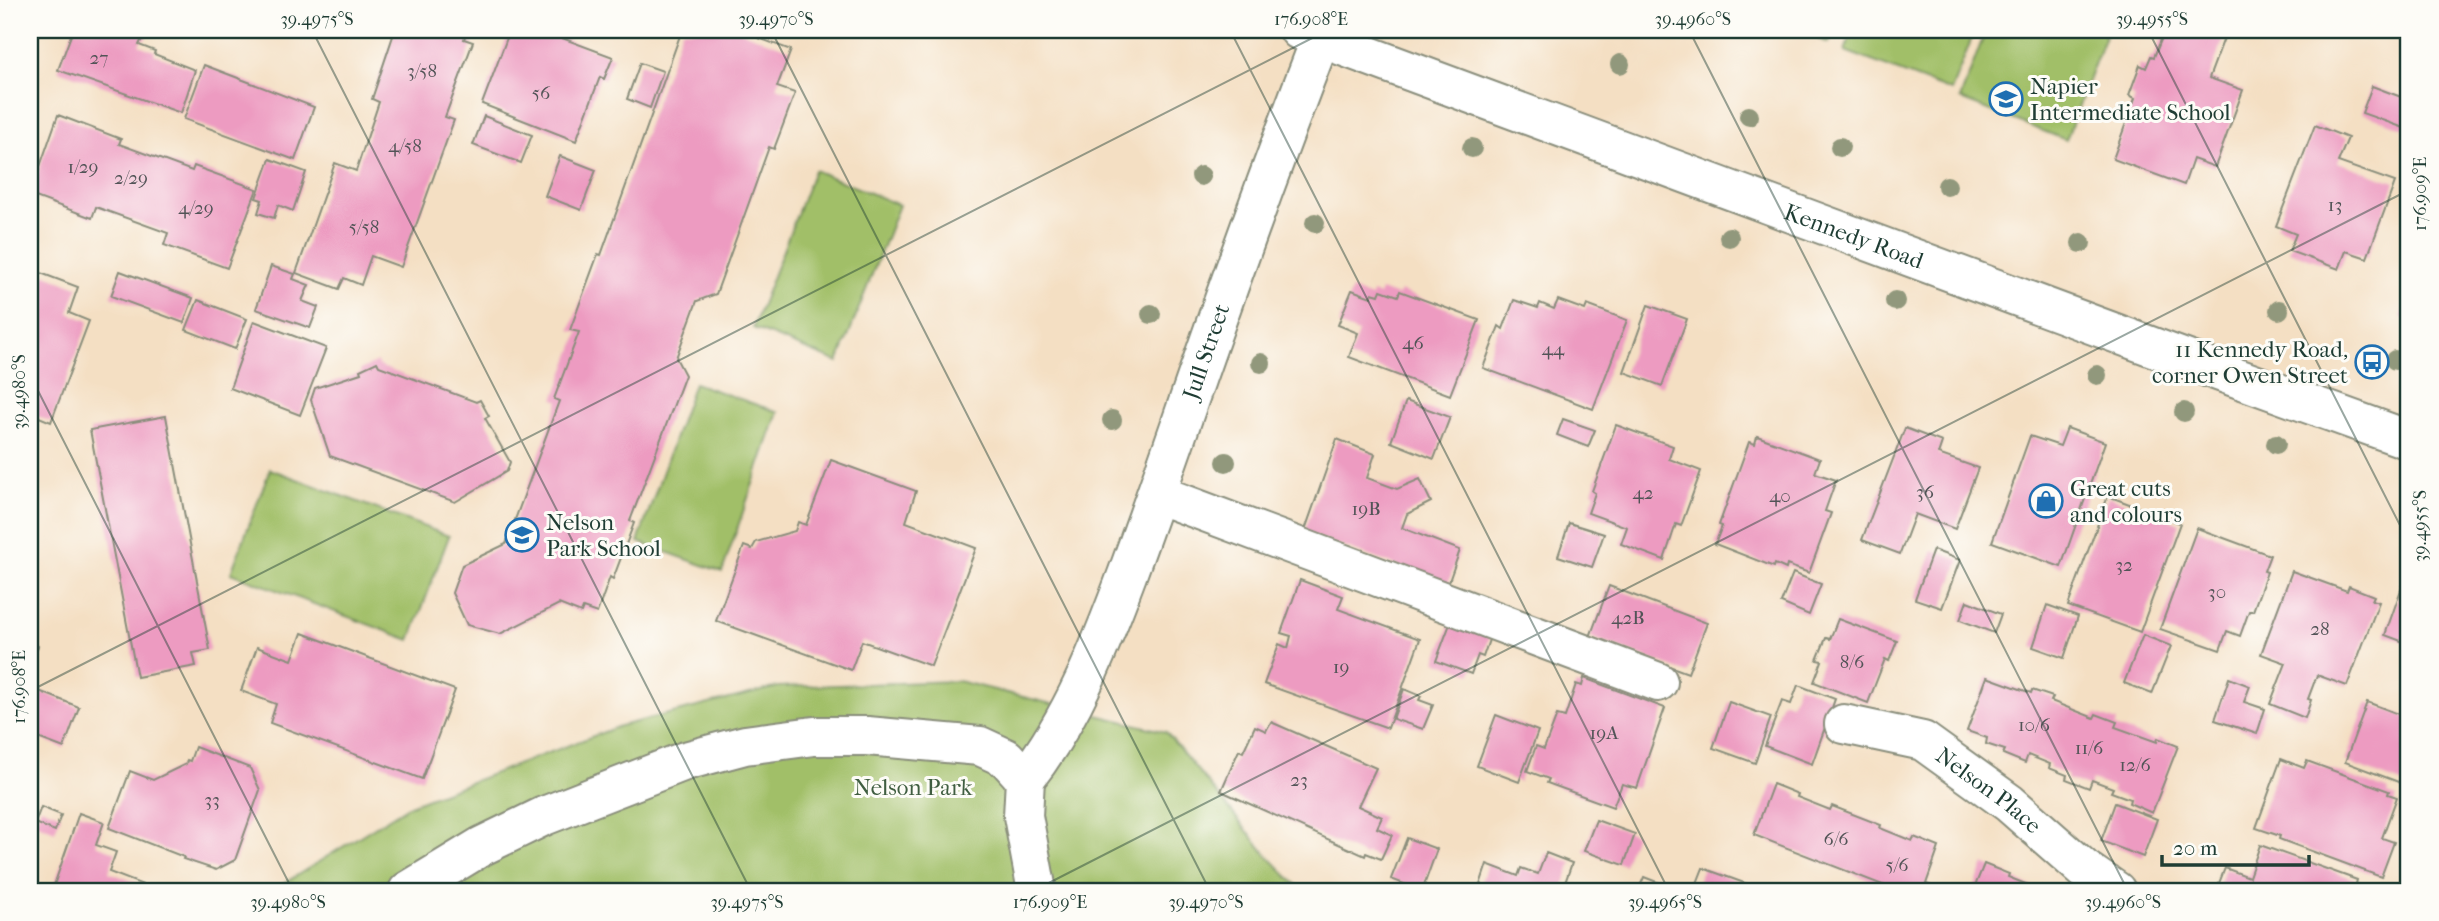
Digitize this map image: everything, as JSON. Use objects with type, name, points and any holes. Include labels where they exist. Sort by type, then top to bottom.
[{"type":"main road","name":"Kennedy Road","points":[[1314,32],[2217,371],[2409,440]]},
{"type":"main road","name":"Jull Street","points":[[1025,779],[1045,754],[1061,727],[1104,638],[1157,494],[1314,32]]},
{"type":"main road","points":[[1157,494],[1658,682]]},
{"type":"main road","name":"Nelson Place","points":[[1844,724],[1923,741],[2009,803],[2084,869],[2116,891]]},
{"type":"main road","points":[[408,891],[482,846],[544,816],[685,761],[745,745],[814,736],[867,736],[980,746],[1006,758],[1025,779],[1023,816],[1038,891]]},
{"type":"green space","points":[[1795,30],[1834,30],[1829,43]]},
{"type":"green space","points":[[1853,30],[1975,30],[1951,91],[1845,51]]},
{"type":"green space","points":[[1986,30],[2107,30],[2066,140],[1960,99]]},
{"type":"green space","points":[[814,170],[899,205],[838,362],[753,328]]},
{"type":"green space","points":[[694,383],[778,412],[722,572],[638,542]]},
{"type":"green space","points":[[270,469],[449,536],[410,640],[231,573]]},
{"type":"green space","name":"Nelson Park","points":[[958,681],[1166,732],[1267,855],[1302,891],[272,891],[410,805],[620,726],[778,687]]},
{"type":"building","points":[[73,30],[148,32],[139,45],[155,51],[154,54],[195,70],[181,113],[58,70]]},
{"type":"building","points":[[395,30],[467,30],[464,39],[473,42],[445,117],[454,120],[401,267],[371,256],[361,285],[344,278],[339,289],[296,273],[335,163],[356,171],[379,102],[372,99]]},
{"type":"building","points":[[510,30],[524,30],[544,38],[546,32],[613,57],[604,79],[600,77],[576,141],[482,104]]},
{"type":"building","points":[[682,30],[737,30],[791,50],[777,87],[795,93],[774,149],[769,147],[716,294],[697,301],[676,358],[685,375],[630,521],[634,523],[597,613],[583,608],[581,613],[559,604],[500,634],[467,625],[452,593],[462,565],[506,544],[559,401],[554,399],[579,332],[570,330],[598,254],[601,255]]},
{"type":"building","points":[[2165,30],[2227,30],[2209,78],[2243,90],[2215,167],[2193,159],[2184,185],[2113,159],[2135,98],[2129,95],[2140,65],[2146,68],[2151,56],[2154,57]]},
{"type":"building","points":[[640,63],[663,71],[650,108],[627,99]]},
{"type":"building","points":[[204,65],[314,107],[295,160],[184,119]]},
{"type":"building","points":[[2372,86],[2409,100],[2409,115],[2404,128],[2362,113]]},
{"type":"building","points":[[58,115],[121,139],[119,144],[192,171],[194,166],[257,189],[227,268],[164,245],[168,233],[96,207],[92,218],[30,195]]},
{"type":"building","points":[[484,116],[532,135],[521,163],[473,145]]},
{"type":"building","points":[[2315,125],[2348,138],[2338,162],[2395,182],[2367,258],[2346,251],[2339,269],[2289,251],[2296,234],[2276,226]]},
{"type":"building","points":[[560,156],[596,170],[581,210],[545,196]]},
{"type":"building","points":[[270,159],[306,172],[293,211],[278,205],[274,218],[258,213],[262,200],[256,198]]},
{"type":"building","points":[[271,266],[295,274],[293,279],[309,285],[302,301],[318,307],[310,328],[256,309]]},
{"type":"building","points":[[30,269],[78,287],[69,313],[89,321],[51,422],[32,414],[30,420]]},
{"type":"building","points":[[120,271],[193,298],[184,323],[111,296]]},
{"type":"building","points":[[1352,290],[1371,297],[1372,293],[1379,295],[1381,290],[1398,296],[1400,291],[1479,320],[1450,395],[1349,357],[1358,333],[1338,325]]},
{"type":"building","points":[[2409,295],[2409,321],[2401,317]]},
{"type":"building","points":[[198,300],[247,319],[235,349],[186,330]]},
{"type":"building","points":[[1514,300],[1538,308],[1540,303],[1554,309],[1558,300],[1585,310],[1587,305],[1627,320],[1593,409],[1483,368],[1499,326],[1503,329]]},
{"type":"building","points":[[1648,305],[1687,319],[1662,386],[1624,372]]},
{"type":"building","points":[[254,321],[326,348],[300,415],[230,388]]},
{"type":"building","points":[[377,362],[379,366],[476,402],[480,400],[489,416],[485,418],[510,462],[507,471],[455,502],[330,456],[311,400],[315,388],[361,373],[360,370]]},
{"type":"building","points":[[1406,401],[1450,417],[1434,459],[1391,442]]},
{"type":"building","points":[[166,416],[210,650],[193,653],[196,666],[137,677],[90,430]]},
{"type":"building","points":[[1563,419],[1595,430],[1588,447],[1557,435]]},
{"type":"building","points":[[1616,425],[1673,446],[1669,459],[1701,471],[1681,526],[1676,524],[1664,560],[1621,544],[1627,527],[1588,513],[1595,493],[1592,491]]},
{"type":"building","points":[[1905,428],[1942,442],[1938,454],[1978,468],[1955,529],[1915,514],[1900,554],[1862,540]]},
{"type":"building","name":"Great cuts and colours","points":[[2067,428],[2105,442],[2061,567],[1992,542],[2030,436],[2060,446]]},
{"type":"building","points":[[1757,436],[1820,459],[1815,473],[1836,480],[1825,511],[1831,513],[1809,573],[1787,565],[1786,569],[1775,564],[1774,567],[1715,544],[1722,526],[1719,525],[1749,442],[1755,444]]},
{"type":"building","points":[[1337,439],[1375,454],[1367,478],[1397,489],[1420,479],[1431,502],[1407,514],[1402,528],[1460,550],[1448,584],[1304,533]]},
{"type":"building","points":[[831,460],[916,491],[906,522],[976,548],[931,666],[862,641],[851,670],[716,621],[744,546],[752,549],[756,542],[795,531],[798,522],[806,525]]},
{"type":"building","points":[[2108,496],[2180,523],[2140,632],[2068,606]]},
{"type":"building","points":[[1569,523],[1604,534],[1592,567],[1558,556]]},
{"type":"building","points":[[2197,528],[2270,555],[2253,611],[2249,611],[2240,636],[2227,631],[2220,650],[2160,629]]},
{"type":"building","points":[[1933,550],[1960,560],[1942,608],[1915,599]]},
{"type":"building","points":[[2409,567],[2409,644],[2385,635]]},
{"type":"building","points":[[2292,571],[2347,591],[2349,586],[2374,596],[2372,600],[2379,602],[2347,686],[2317,675],[2308,699],[2311,700],[2305,718],[2270,704],[2286,663],[2261,654]]},
{"type":"building","points":[[1793,573],[1821,584],[1809,615],[1781,603]]},
{"type":"building","points":[[1300,580],[1343,596],[1338,609],[1420,639],[1388,728],[1264,684],[1279,644],[1288,648],[1291,636],[1281,633]]},
{"type":"building","points":[[1609,586],[1707,623],[1688,673],[1590,637]]},
{"type":"building","points":[[1967,601],[2001,614],[1994,633],[1960,620]]},
{"type":"building","points":[[2047,605],[2078,616],[2064,658],[2033,647]]},
{"type":"building","points":[[1453,616],[1492,631],[1483,657],[1478,655],[1471,674],[1436,661]]},
{"type":"building","points":[[1838,619],[1897,641],[1889,661],[1885,659],[1868,703],[1814,682],[1822,661],[1817,660]]},
{"type":"building","points":[[302,633],[455,690],[422,779],[270,723],[276,704],[241,691],[257,647],[292,660]]},
{"type":"building","points":[[2143,635],[2171,646],[2152,694],[2124,683]]},
{"type":"building","points":[[30,643],[38,646],[32,662],[30,661]]},
{"type":"building","points":[[1987,677],[2031,693],[2032,690],[2053,697],[2051,701],[2094,718],[2096,714],[2117,722],[2115,727],[2157,742],[2158,738],[2178,746],[2152,813],[2129,803],[2130,799],[2111,792],[2113,788],[2092,780],[2089,788],[2066,779],[2067,775],[2049,768],[2050,764],[2028,755],[2025,763],[2003,754],[2005,750],[1986,744],[1987,738],[1967,731]]},
{"type":"building","points":[[1584,678],[1665,708],[1637,788],[1622,784],[1613,807],[1547,783],[1549,779],[1527,771],[1536,746],[1544,749],[1557,715],[1565,717],[1576,684],[1582,686]]},
{"type":"building","points":[[2229,678],[2250,686],[2244,702],[2265,709],[2257,734],[2215,720]]},
{"type":"building","points":[[1798,685],[1835,699],[1812,764],[1765,746],[1782,701],[1791,704]]},
{"type":"building","points":[[1404,689],[1421,696],[1419,700],[1433,705],[1423,729],[1393,719]]},
{"type":"building","points":[[39,691],[79,707],[64,748],[30,735],[30,717]]},
{"type":"building","points":[[1729,702],[1771,717],[1755,763],[1713,748]]},
{"type":"building","points":[[2367,702],[2409,718],[2409,786],[2345,762]]},
{"type":"building","points":[[1496,715],[1538,731],[1519,782],[1477,766]]},
{"type":"building","points":[[1271,722],[1376,768],[1358,806],[1382,817],[1377,828],[1392,835],[1381,859],[1366,853],[1365,856],[1221,791],[1239,750],[1243,752],[1255,726],[1266,731]]},
{"type":"building","points":[[195,747],[250,768],[260,790],[235,860],[216,870],[109,828],[130,771],[153,780],[186,764],[187,760],[190,761]]},
{"type":"building","points":[[2281,759],[2304,768],[2307,761],[2389,791],[2388,794],[2397,797],[2382,838],[2394,842],[2381,877],[2256,828]]},
{"type":"building","points":[[1773,784],[1830,810],[1832,806],[1881,825],[1880,828],[1912,841],[1914,837],[1939,847],[1926,884],[1945,891],[1898,891],[1754,835]]},
{"type":"building","points":[[2115,803],[2157,819],[2143,857],[2101,841]]},
{"type":"building","points":[[41,807],[61,815],[55,831],[35,823]]},
{"type":"building","points":[[79,813],[104,822],[96,845],[116,852],[109,872],[143,885],[140,891],[52,891]]},
{"type":"building","points":[[1596,820],[1635,834],[1624,865],[1584,851]]},
{"type":"building","points":[[1407,838],[1437,849],[1422,891],[1391,879]]},
{"type":"building","points":[[2260,845],[2357,880],[2356,884],[2366,887],[2365,891],[2216,891],[2225,868],[2249,877]]},
{"type":"building","points":[[1546,853],[1572,863],[1562,891],[1478,891],[1487,864],[1518,876],[1521,868],[1538,874]]},
{"type":"building","points":[[1984,864],[2041,890],[2042,886],[2056,891],[1973,891]]},
{"type":"building","points":[[1703,868],[1766,891],[1694,891]]},
{"type":"building","points":[[1644,877],[1680,891],[1638,891]]},
{"type":"place","name":"Napier Intermediate School","points":[[2006,99]]},
{"type":"place","name":"11 Kennedy Road, corner Owen Street","points":[[2372,362]]},
{"type":"place","name":"Great cuts and colours","points":[[2046,501]]},
{"type":"place","name":"Nelson Park School","points":[[522,535]]}]
